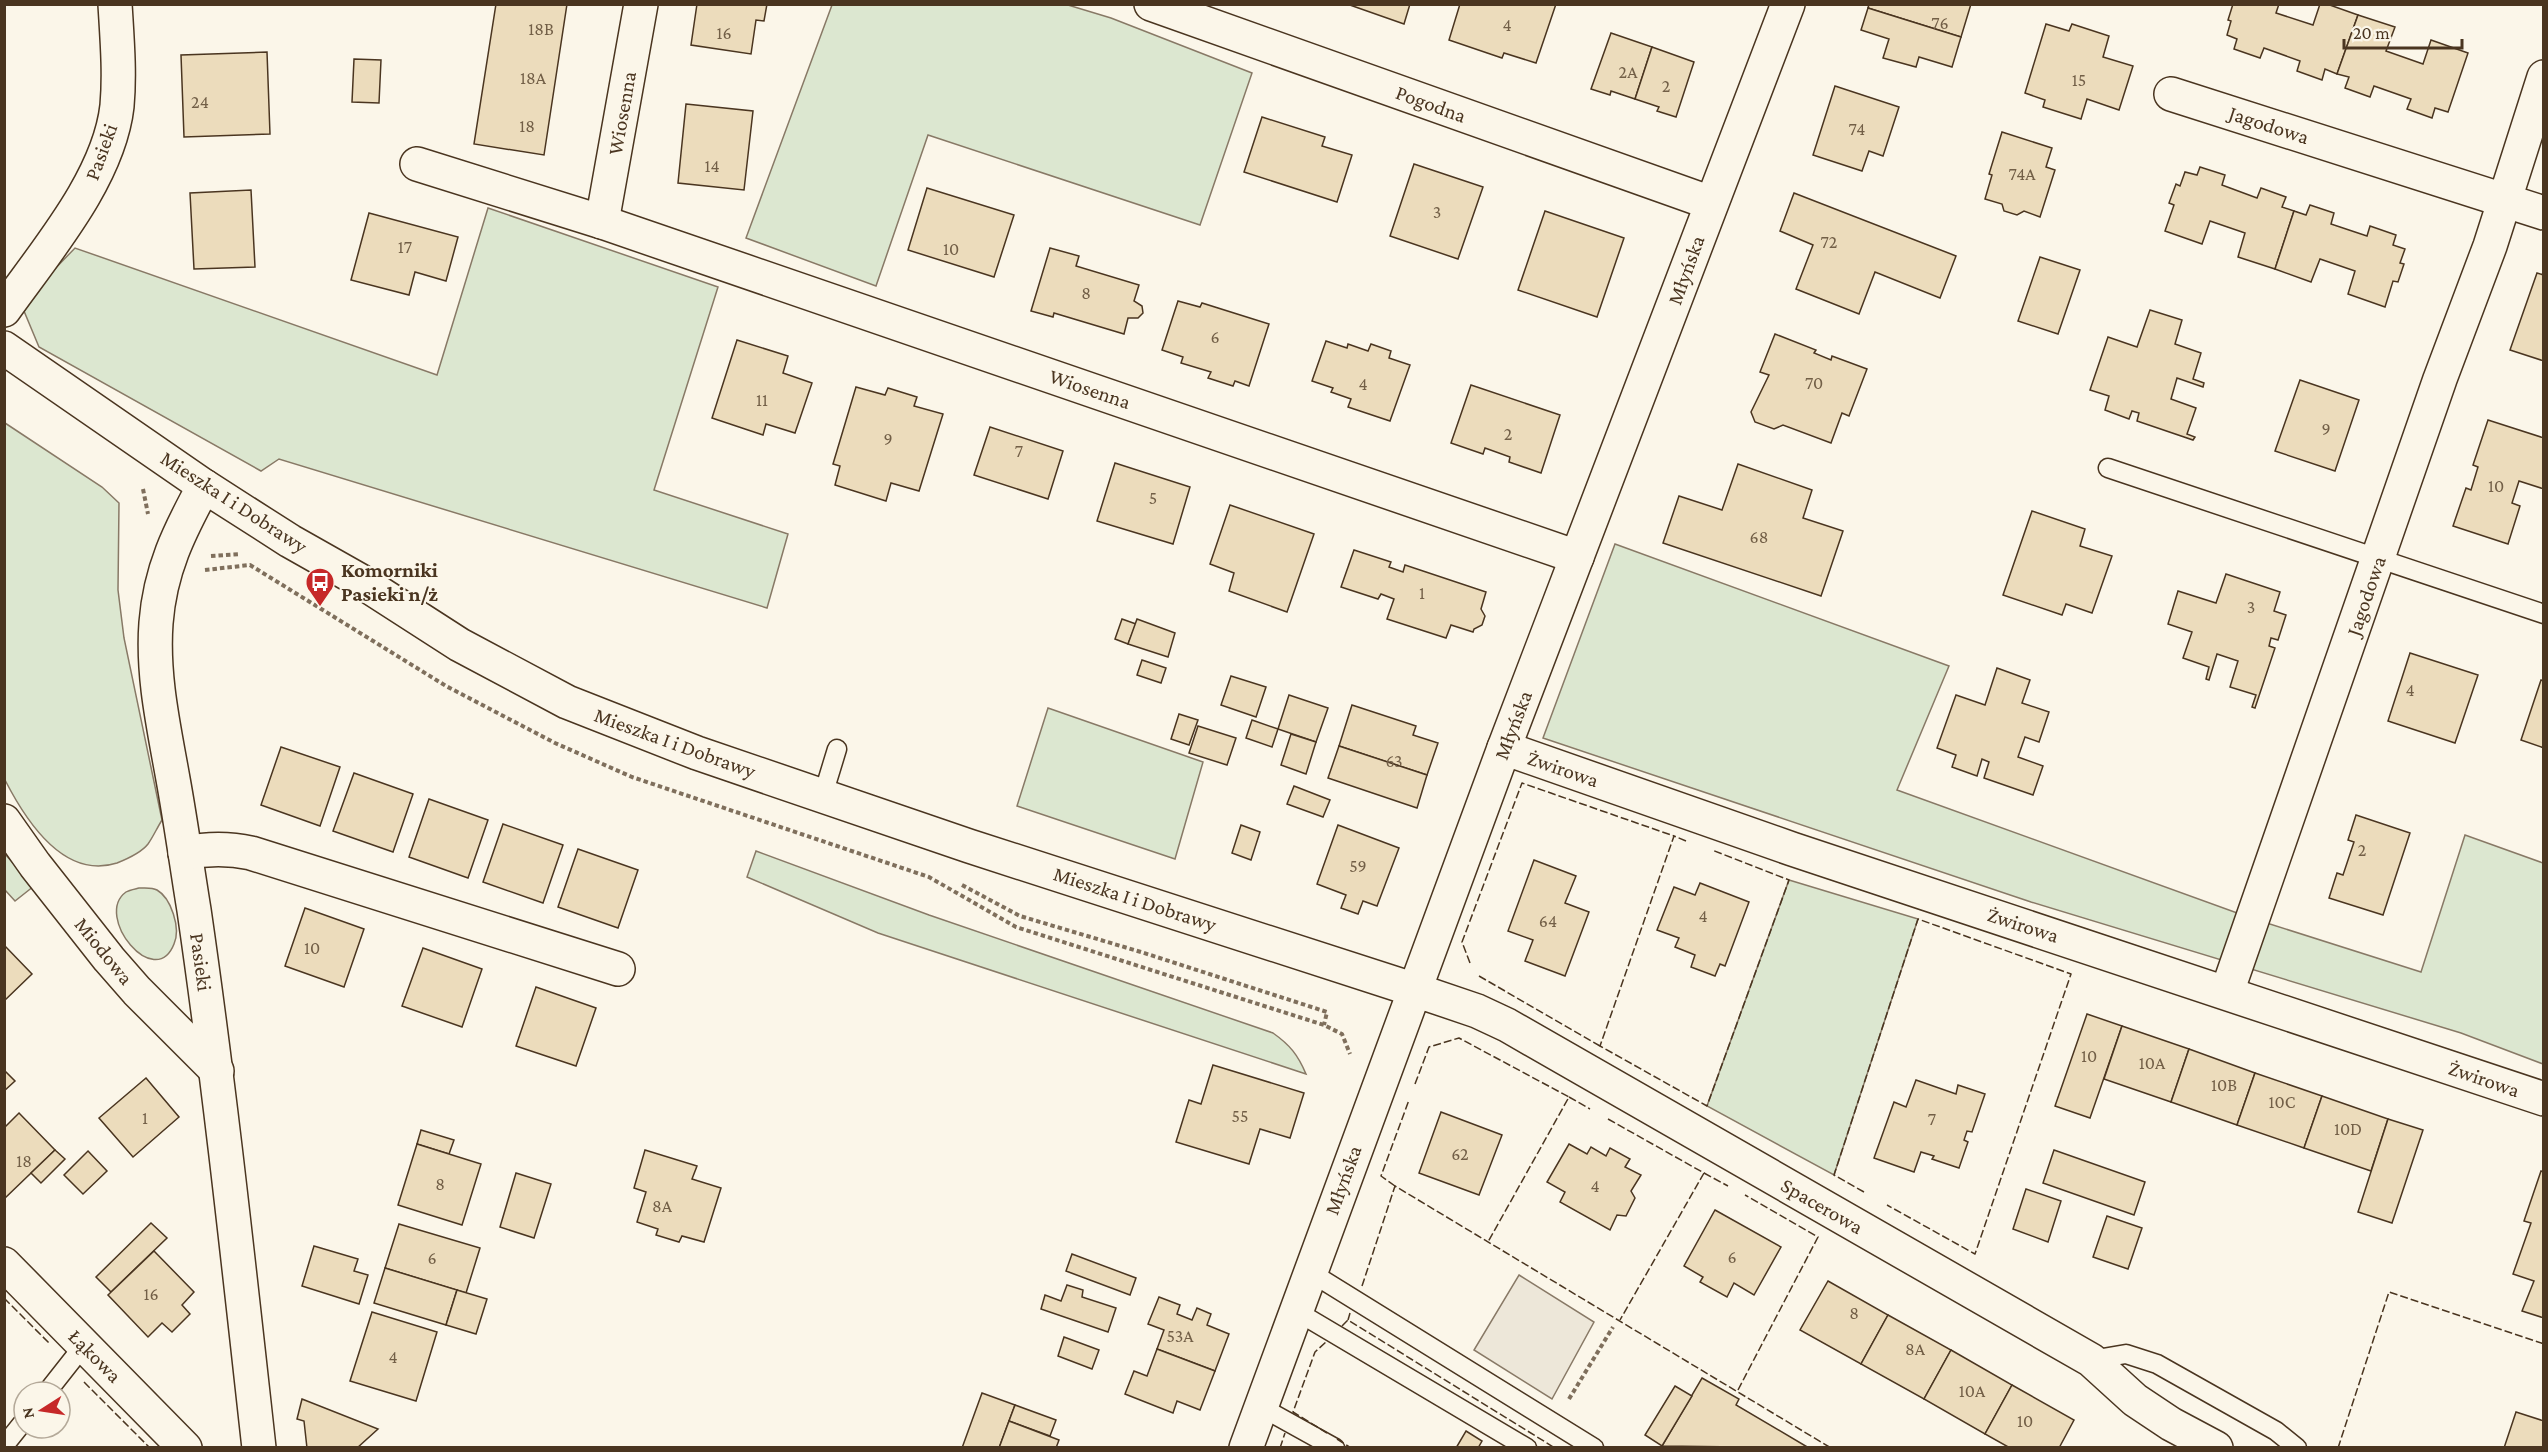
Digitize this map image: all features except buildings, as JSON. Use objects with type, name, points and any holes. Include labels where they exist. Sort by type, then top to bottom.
[{"type":"street","name":"Pasieki","points":[[4,309],[87,191],[100,168],[110,139],[117,106],[116,4]]},
{"type":"street","name":"Wiosenna","points":[[602,222],[640,4]]},
{"type":"street","name":"Pogodna","points":[[1151,4],[1711,203]]},
{"type":"street","name":"Młyńska","points":[[1246,1448],[1504,748],[1788,4]]},
{"type":"street","name":"Jagodowa","points":[[2227,992],[2440,379],[2490,246],[2544,77]]},
{"type":"street","name":"Jagodowa","points":[[2171,94],[2544,213]]},
{"type":"street","name":"Wiosenna","points":[[417,164],[602,222],[1577,557]]},
{"type":"street","name":"Mieszka I i Dobrawy","points":[[4,348],[204,486],[290,541],[359,580],[460,645],[511,674],[577,706],[658,740],[981,850],[1415,990]]},
{"type":"street","name":"Pasieki","points":[[204,486],[186,518],[165,566],[159,593],[155,663],[160,713],[186,853],[217,1071],[259,1448]]},
{"type":"street","name":"Żwirowa","points":[[1504,748],[1803,852],[2544,1099]]},
{"type":"street","name":"Miodowa","points":[[4,821],[35,865],[109,959],[145,999],[217,1071]]},
{"type":"street","points":[[186,853],[210,848],[230,848],[251,853],[618,969]]},
{"type":"street","name":"Spacerowa","points":[[1415,990],[1477,1011],[1538,1042],[2091,1360],[2135,1400],[2171,1424],[2216,1448]]},
{"type":"street","name":"Łąkowa","points":[[4,1264],[185,1448]]},
{"type":"lane","points":[[2108,468],[2544,614]]},
{"type":"lane","points":[[823,795],[837,749]]},
{"type":"lane","points":[[1310,1272],[1594,1448]]},
{"type":"lane","points":[[1296,1311],[1527,1448]]},
{"type":"lane","points":[[56,1380],[84,1345]]},
{"type":"lane","points":[[2091,1360],[2126,1354],[2157,1364],[2276,1431],[2297,1448]]},
{"type":"lane","points":[[1261,1407],[1335,1448]]},
{"type":"path","points":[[197,570],[250,565],[446,686],[555,743],[632,777],[929,877],[1016,927],[1324,1025],[1342,1034],[1351,1056]]},
{"type":"path","points":[[1324,1025],[1327,1012]]},
{"type":"path","points":[[1555,1422],[1613,1327]]},
{"type":"green space","points":[[832,5],[1068,5],[1111,18],[1252,73],[1200,225],[928,135],[876,286],[746,238]]},
{"type":"green space","points":[[488,208],[718,287],[654,490],[788,534],[767,608],[279,459],[261,471],[39,347],[24,311],[46,278],[75,248],[437,375]]},
{"type":"green space","points":[[5,423],[102,487],[119,503],[118,590],[124,638],[162,820],[145,847],[117,863],[98,866],[80,863],[64,855],[36,829],[5,780]]},
{"type":"green space","points":[[1615,544],[1949,666],[1897,790],[2251,918],[2421,972],[2465,835],[2543,863],[2543,1064],[2461,1033],[2031,902],[1543,738]]},
{"type":"green space","points":[[1048,708],[1203,762],[1175,859],[1017,806]]},
{"type":"green space","points":[[756,851],[929,915],[1273,1033],[1293,1051],[1306,1074],[878,933],[747,877]]},
{"type":"green space","points":[[4,853],[34,886],[15,901],[5,890]]},
{"type":"green space","points":[[1789,880],[1918,919],[1834,1175],[1707,1106]]},
{"type":"green space","points":[[139,888],[157,890],[170,906],[175,922],[176,937],[165,957],[154,960],[142,955],[130,945],[122,932],[117,917],[118,903],[126,892]]},
{"type":"shaded area","points":[[1519,1275],[1594,1322],[1552,1399],[1474,1350]]},
{"type":"fence","points":[[1470,963],[1462,942],[1522,783],[1674,836]]},
{"type":"fence","points":[[1686,841],[1674,836],[1600,1046],[1707,1106],[1789,880],[1712,850]]},
{"type":"fence","points":[[1864,1192],[1834,1175],[1918,919],[2071,974],[1975,1254],[1887,1205]]},
{"type":"fence","points":[[1479,976],[1600,1046]]},
{"type":"fence","points":[[1415,1084],[1429,1047],[1459,1038],[1569,1097],[1488,1242]]},
{"type":"fence","points":[[1569,1097],[1590,1109]]},
{"type":"fence","points":[[1395,1186],[1381,1176],[1409,1100]]},
{"type":"fence","points":[[1608,1119],[1704,1173],[1620,1320]]},
{"type":"fence","points":[[1704,1173],[1728,1186]]},
{"type":"fence","points":[[1362,1286],[1395,1186],[1831,1448]]},
{"type":"fence","points":[[1738,1390],[1818,1237],[1745,1195]]},
{"type":"fence","points":[[2338,1448],[2389,1292],[2544,1344]]},
{"type":"fence","points":[[4,1298],[50,1344]]},
{"type":"fence","points":[[1348,1320],[1350,1313]]},
{"type":"fence","points":[[1342,1326],[1348,1320],[1555,1448]]},
{"type":"fence","points":[[1327,1341],[1315,1352],[1293,1412],[1327,1433]]},
{"type":"fence","points":[[84,1382],[150,1448]]},
{"type":"fence","points":[[1280,1448],[1285,1433]]},
{"type":"fence","points":[[1337,1439],[1351,1448]]},
{"type":"place","name":"Komorniki Pasieki n/ż","points":[[320,608]]}]
